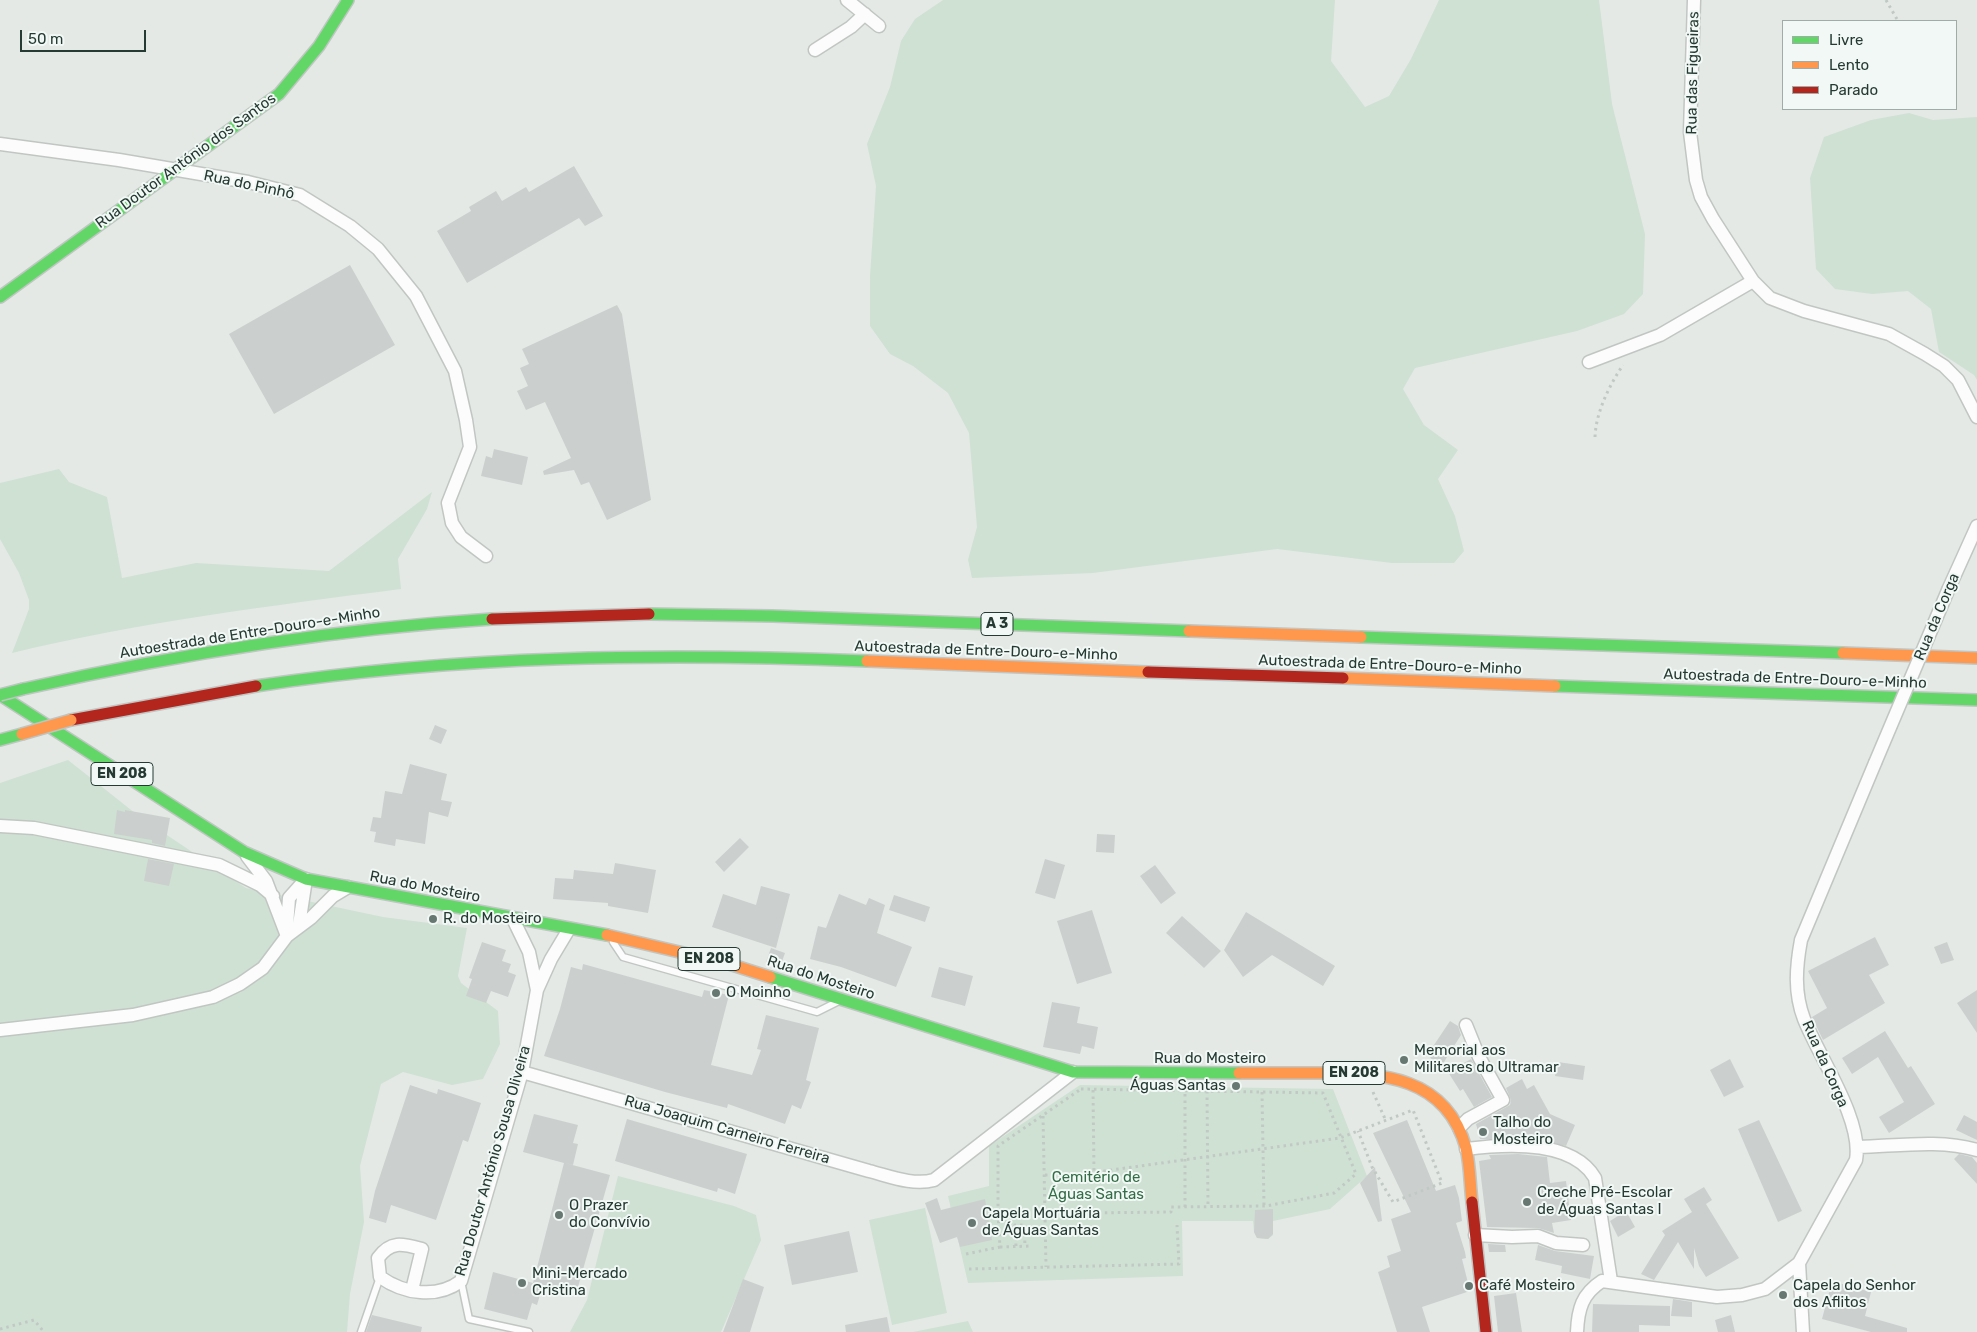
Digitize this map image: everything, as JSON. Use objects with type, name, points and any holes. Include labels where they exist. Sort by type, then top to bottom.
[{"type":"main road","name":"Rua Doutor António dos Santos","points":[[0,297],[278,94],[319,46],[348,0]]},
{"type":"main road","name":"Autoestrada de Entre-Douro-e-Minho","points":[[0,695],[190,654],[361,630],[498,618],[616,615],[792,617],[1977,658]]},
{"type":"main road","name":"Autoestrada de Entre-Douro-e-Minho","points":[[0,740],[71,720],[218,691],[355,673],[491,661],[593,657],[800,660],[1977,700]]},
{"type":"main road","name":"Rua do Mosteiro","points":[[0,695],[244,852],[306,879],[610,936],[726,963],[1073,1072],[1366,1073],[1408,1081],[1429,1092],[1447,1109],[1459,1128],[1466,1148],[1483,1330]]},
{"type":"street","points":[[847,0],[879,26]]},
{"type":"street","name":"Rua das Figueiras","points":[[1694,0],[1690,132],[1696,180],[1701,197],[1713,219],[1753,281]]},
{"type":"street","points":[[815,50],[851,27],[865,14]]},
{"type":"street","name":"Rua do Pinhô","points":[[0,144],[119,160],[172,171],[248,182],[300,195],[350,226],[378,249],[416,296],[454,371],[466,420],[470,448],[448,504],[452,523],[462,537],[486,556]]},
{"type":"street","points":[[1590,362],[1660,335],[1753,281],[1770,298],[1804,311],[1889,334],[1944,366],[1958,380],[1977,417]]},
{"type":"street","name":"Rua da Corga","points":[[1859,1146],[1842,1096],[1804,1018],[1798,993],[1796,968],[1801,940],[1949,588],[1977,526]]},
{"type":"street","points":[[0,826],[34,828],[219,865],[260,885],[273,896]]},
{"type":"street","points":[[244,852],[257,868],[273,896],[287,936]]},
{"type":"street","points":[[287,936],[286,912],[289,898],[306,879]]},
{"type":"street","points":[[299,925],[306,879]]},
{"type":"street","points":[[0,1030],[134,1015],[213,997],[240,984],[262,968],[287,936],[299,925],[311,918],[334,896],[348,887]]},
{"type":"street","name":"Rua Doutor António Sousa Oliveira","points":[[512,919],[529,952],[537,990]]},
{"type":"street","name":"Rua Doutor António Sousa Oliveira","points":[[380,1277],[395,1286],[436,1293],[452,1288],[461,1282],[522,1072],[537,990],[551,959],[569,929]]},
{"type":"street","points":[[1459,1128],[1468,1119],[1504,1100],[1478,1057],[1466,1025]]},
{"type":"street","name":"Rua Joaquim Carneiro Ferreira","points":[[522,1072],[901,1179],[927,1182],[934,1180],[1073,1072]]},
{"type":"street","points":[[1466,1148],[1508,1144],[1545,1148],[1589,1167],[1595,1178],[1611,1281]]},
{"type":"street","points":[[1577,1332],[1578,1309],[1592,1288],[1602,1281],[1717,1297],[1742,1295],[1765,1289],[1799,1263],[1856,1160],[1859,1146],[1965,1146],[1977,1150]]},
{"type":"street","points":[[1475,1234],[1512,1237],[1538,1236],[1556,1242],[1583,1245]]},
{"type":"street","points":[[380,1277],[377,1267],[378,1258],[390,1245],[399,1243],[422,1249],[412,1290]]},
{"type":"street","points":[[1799,1263],[1803,1332]]},
{"type":"lane","points":[[610,936],[623,957],[817,1012],[841,1000]]},
{"type":"lane","points":[[361,1332],[380,1277]]},
{"type":"lane","points":[[461,1282],[469,1318],[529,1332]]},
{"type":"path","points":[[1886,0],[1897,20]]},
{"type":"path","points":[[1595,437],[1595,422],[1615,377],[1624,363]]},
{"type":"path","points":[[1366,1073],[1386,1121]]},
{"type":"path","points":[[998,1214],[1171,1212],[1171,1207],[1264,1206],[1334,1193],[1356,1174],[1323,1093],[1081,1089],[998,1146],[998,1214],[1000,1247]]},
{"type":"path","points":[[1093,1090],[1094,1172]]},
{"type":"path","points":[[1184,1207],[1185,1091]]},
{"type":"path","points":[[1207,1092],[1208,1206]]},
{"type":"path","points":[[1262,1092],[1264,1206]]},
{"type":"path","points":[[1045,1175],[1094,1172],[1340,1138],[1358,1131],[1386,1121],[1413,1110],[1442,1183],[1393,1202],[1372,1167],[1358,1131]]},
{"type":"path","points":[[1043,1115],[1046,1268]]},
{"type":"path","points":[[1016,1246],[1015,1225],[1024,1225],[1025,1246]]},
{"type":"path","points":[[968,1270],[1179,1264],[1177,1225]]},
{"type":"path","points":[[966,1254],[1000,1247],[1032,1246]]},
{"type":"path","points":[[0,1329],[34,1320],[44,1332]]},
{"type":"green space","points":[[943,0],[1335,0],[1331,61],[1365,107],[1389,96],[1411,59],[1439,0],[1599,0],[1612,104],[1645,234],[1643,294],[1624,314],[1577,331],[1415,368],[1403,389],[1424,425],[1458,450],[1438,479],[1455,516],[1464,551],[1454,563],[1392,563],[1277,549],[1093,573],[972,578],[968,560],[977,527],[969,433],[948,393],[913,366],[890,354],[870,326],[870,276],[876,186],[867,144],[890,87],[901,41],[915,19]]},
{"type":"green space","points":[[1909,113],[1933,120],[1977,117],[1977,380],[1974,375],[1939,352],[1931,309],[1908,291],[1872,294],[1835,289],[1816,269],[1810,178],[1824,137],[1871,120]]},
{"type":"green space","points":[[59,469],[69,482],[107,497],[122,578],[196,563],[329,571],[432,492],[427,509],[398,559],[401,589],[157,624],[109,632],[12,653],[29,609],[29,600],[19,573],[0,539],[0,483]]},
{"type":"green space","points":[[68,760],[140,817],[246,888],[383,917],[467,928],[458,976],[461,983],[498,1011],[500,1044],[483,1079],[452,1085],[403,1072],[381,1084],[360,1166],[364,1222],[350,1294],[347,1332],[0,1332],[0,783]]},
{"type":"green space","name":"Cemitério de Águas Santas","points":[[1080,1085],[1333,1089],[1367,1176],[1330,1209],[1273,1221],[1273,1235],[1268,1239],[1257,1238],[1254,1232],[1253,1221],[1182,1221],[1183,1276],[968,1283],[948,1196],[989,1186],[989,1146]]},
{"type":"green space","points":[[618,1176],[734,1206],[756,1215],[761,1240],[721,1332],[570,1332],[587,1300]]},
{"type":"green space","points":[[925,1208],[947,1313],[892,1325],[869,1220]]},
{"type":"green space","points":[[968,1321],[973,1332],[913,1332]]},
{"type":"building","points":[[574,166],[603,216],[585,226],[579,218],[467,283],[437,231],[471,211],[469,207],[496,191],[502,201],[526,187],[529,192]]},
{"type":"building","points":[[350,265],[395,345],[274,414],[229,334]]},
{"type":"building","points":[[617,305],[622,314],[651,500],[607,520],[589,482],[581,485],[574,470],[544,475],[543,471],[571,458],[545,402],[526,410],[517,391],[528,386],[520,368],[529,364],[522,349]]},
{"type":"building","points":[[494,449],[528,457],[522,485],[481,476],[486,456],[492,458]]},
{"type":"building","points":[[435,725],[447,730],[441,744],[429,739]]},
{"type":"building","points":[[410,764],[447,774],[441,800],[452,802],[448,817],[429,812],[425,844],[396,839],[395,846],[374,842],[376,832],[370,831],[373,817],[381,818],[385,791],[402,794]]},
{"type":"building","points":[[117,810],[170,818],[165,846],[152,843],[152,840],[114,834]]},
{"type":"building","points":[[1097,834],[1115,835],[1114,853],[1096,852]]},
{"type":"building","points":[[740,838],[749,847],[724,872],[715,862]]},
{"type":"building","points":[[148,859],[174,864],[169,886],[144,881]]},
{"type":"building","points":[[1045,859],[1065,865],[1055,899],[1035,893]]},
{"type":"building","points":[[615,863],[656,870],[648,913],[608,906],[608,903],[553,899],[555,878],[573,879],[574,870],[613,874]]},
{"type":"building","points":[[1155,865],[1176,893],[1161,904],[1140,876]]},
{"type":"building","points":[[761,886],[790,894],[776,948],[712,927],[723,894],[756,905]]},
{"type":"building","points":[[839,894],[866,905],[869,898],[885,905],[877,933],[912,947],[896,987],[841,967],[810,959],[818,926],[826,928]]},
{"type":"building","points":[[894,895],[930,907],[925,922],[889,910]]},
{"type":"building","points":[[1092,910],[1112,973],[1077,984],[1057,921]]},
{"type":"building","points":[[1246,912],[1335,966],[1323,986],[1272,955],[1243,977],[1224,950]]},
{"type":"building","points":[[1182,916],[1221,951],[1204,968],[1166,933]]},
{"type":"building","points":[[1875,937],[1889,965],[1869,975],[1885,1003],[1823,1040],[1812,1017],[1827,1008],[1808,971]]},
{"type":"building","points":[[482,942],[506,950],[502,961],[511,964],[508,972],[516,975],[508,997],[491,991],[486,1003],[466,996],[472,979],[469,978]]},
{"type":"building","points":[[1947,942],[1954,960],[1941,964],[1934,947]]},
{"type":"building","points":[[771,948],[785,953],[780,967],[766,962]]},
{"type":"building","points":[[583,964],[702,997],[704,990],[729,995],[711,1065],[752,1075],[761,1050],[757,1049],[766,1015],[819,1028],[806,1080],[811,1082],[801,1109],[792,1105],[785,1124],[728,1104],[727,1108],[665,1092],[544,1056],[560,1009],[571,967],[582,970]]},
{"type":"building","points":[[939,967],[973,976],[965,1006],[931,997]]},
{"type":"building","points":[[1977,990],[1977,1033],[1957,1003]]},
{"type":"building","points":[[1052,1002],[1080,1007],[1077,1023],[1098,1027],[1094,1049],[1082,1046],[1080,1054],[1043,1047]]},
{"type":"building","points":[[1450,1021],[1458,1026],[1461,1035],[1439,1070],[1428,1054]]},
{"type":"building","points":[[1885,1031],[1908,1068],[1911,1066],[1935,1104],[1889,1133],[1879,1117],[1904,1102],[1878,1057],[1852,1074],[1842,1058]]},
{"type":"building","points":[[1471,1059],[1492,1097],[1474,1107],[1463,1089],[1460,1091],[1448,1072]]},
{"type":"building","points":[[1730,1059],[1744,1087],[1724,1097],[1710,1070]]},
{"type":"building","points":[[1558,1062],[1585,1066],[1583,1080],[1555,1076]]},
{"type":"building","points":[[1522,1079],[1527,1089],[1534,1085],[1550,1114],[1575,1125],[1566,1146],[1537,1139],[1480,1139],[1476,1124],[1510,1105],[1511,1100],[1506,1088]]},
{"type":"building","points":[[410,1085],[437,1094],[438,1089],[481,1103],[468,1142],[463,1140],[436,1220],[391,1205],[386,1223],[369,1218],[375,1191]]},
{"type":"building","points":[[534,1114],[578,1125],[573,1143],[578,1144],[573,1165],[565,1163],[610,1175],[576,1294],[543,1285],[537,1305],[532,1303],[527,1320],[484,1309],[493,1272],[533,1283],[564,1163],[523,1152]]},
{"type":"building","points":[[1964,1115],[1977,1122],[1977,1140],[1956,1130]]},
{"type":"building","points":[[627,1119],[747,1154],[735,1194],[718,1188],[717,1192],[615,1161]]},
{"type":"building","points":[[1407,1120],[1436,1191],[1455,1185],[1462,1221],[1456,1223],[1465,1252],[1466,1258],[1462,1259],[1470,1291],[1422,1307],[1430,1332],[1397,1332],[1378,1272],[1390,1267],[1387,1256],[1401,1251],[1391,1219],[1411,1212],[1373,1133]]},
{"type":"building","points":[[1759,1120],[1802,1211],[1778,1222],[1738,1129]]},
{"type":"building","points":[[1518,1154],[1547,1157],[1550,1183],[1566,1181],[1571,1220],[1552,1223],[1554,1233],[1538,1228],[1487,1227],[1479,1161],[1491,1159],[1489,1155]]},
{"type":"building","points":[[1959,1154],[1972,1157],[1977,1163],[1977,1184],[1954,1159]]},
{"type":"building","points":[[1375,1167],[1382,1221],[1378,1222],[1360,1183]]},
{"type":"building","points":[[1704,1187],[1712,1200],[1706,1204],[1739,1258],[1706,1277],[1699,1266],[1694,1248],[1694,1269],[1678,1242],[1654,1280],[1641,1274],[1665,1235],[1662,1231],[1692,1212],[1684,1199]]},
{"type":"building","name":"Capela Mortuária de Águas Santas","points":[[937,1198],[941,1210],[985,1199],[992,1240],[960,1247],[957,1237],[940,1243],[925,1203]]},
{"type":"building","points":[[1273,1209],[1273,1234],[1268,1239],[1257,1238],[1254,1232],[1255,1210]]},
{"type":"building","points":[[1626,1211],[1635,1227],[1618,1237],[1610,1221]]},
{"type":"building","points":[[849,1231],[858,1272],[792,1285],[784,1245]]},
{"type":"building","points":[[1488,1244],[1505,1245],[1506,1252],[1489,1252]]},
{"type":"building","points":[[1538,1245],[1555,1251],[1594,1256],[1590,1279],[1561,1273],[1562,1266],[1535,1260]]},
{"type":"building","points":[[743,1279],[764,1287],[750,1332],[723,1332]]},
{"type":"building","points":[[1832,1281],[1871,1292],[1865,1316],[1907,1328],[1907,1332],[1871,1332],[1822,1319]]},
{"type":"building","points":[[1516,1293],[1522,1332],[1498,1332],[1494,1296]]},
{"type":"building","points":[[1673,1299],[1692,1302],[1692,1317],[1671,1316]]},
{"type":"building","points":[[1593,1304],[1670,1306],[1670,1326],[1639,1325],[1639,1332],[1592,1332]]},
{"type":"building","points":[[372,1315],[422,1327],[421,1332],[366,1332]]},
{"type":"building","points":[[1731,1315],[1735,1332],[1718,1332],[1715,1320]]},
{"type":"building","points":[[887,1317],[890,1332],[846,1332],[845,1325]]},
{"type":"traffic: fast","points":[[0,297],[279,94],[319,46],[348,0]]},
{"type":"traffic: fast","points":[[649,614],[772,616],[1189,631]]},
{"type":"traffic: fast","points":[[23,689],[198,654],[315,636],[433,623],[492,619]]},
{"type":"traffic: fast","points":[[1361,637],[1843,653]]},
{"type":"traffic: fast","points":[[256,686],[332,676],[484,662],[637,657],[867,661]]},
{"type":"traffic: fast","points":[[1555,686],[1977,700]]},
{"type":"traffic: fast","points":[[0,695],[23,689]]},
{"type":"traffic: fast","points":[[0,695],[244,852],[306,879],[607,935]]},
{"type":"traffic: fast","points":[[0,740],[22,734]]},
{"type":"traffic: fast","points":[[770,977],[1073,1072],[1239,1073]]},
{"type":"traffic: slow","points":[[1189,631],[1361,637]]},
{"type":"traffic: slow","points":[[1843,653],[1977,658]]},
{"type":"traffic: slow","points":[[867,661],[1148,672]]},
{"type":"traffic: slow","points":[[1343,678],[1555,686]]},
{"type":"traffic: slow","points":[[22,734],[71,720]]},
{"type":"traffic: slow","points":[[607,935],[726,963],[770,977]]},
{"type":"traffic: slow","points":[[1239,1073],[1343,1073],[1366,1075],[1388,1078],[1409,1084],[1427,1093],[1443,1106],[1457,1124],[1466,1148],[1472,1202]]},
{"type":"traffic: jam","points":[[492,619],[649,614]]},
{"type":"traffic: jam","points":[[1148,672],[1343,678]]},
{"type":"traffic: jam","points":[[71,720],[256,686]]},
{"type":"traffic: jam","points":[[1472,1202],[1486,1332]]},
{"type":"place","name":"R. do Mosteiro","points":[[433,919]]},
{"type":"place","name":"O Moinho","points":[[716,993]]},
{"type":"place","name":"Memorial aos Militares do Ultramar","points":[[1404,1060]]},
{"type":"place","name":"Águas Santas","points":[[1236,1086]]},
{"type":"place","name":"Talho do Mosteiro","points":[[1483,1132]]},
{"type":"place","name":"Creche Pré-Escolar de Águas Santas I","points":[[1527,1202]]},
{"type":"place","name":"O Prazer do Convívio","points":[[559,1215]]},
{"type":"place","name":"Capela Mortuária de Águas Santas","points":[[972,1223]]},
{"type":"place","name":"Mini-Mercado Cristina","points":[[522,1283]]},
{"type":"place","name":"Café Mosteiro","points":[[1469,1286]]},
{"type":"place","name":"Capela do Senhor dos Aflitos","points":[[1783,1295]]}]
